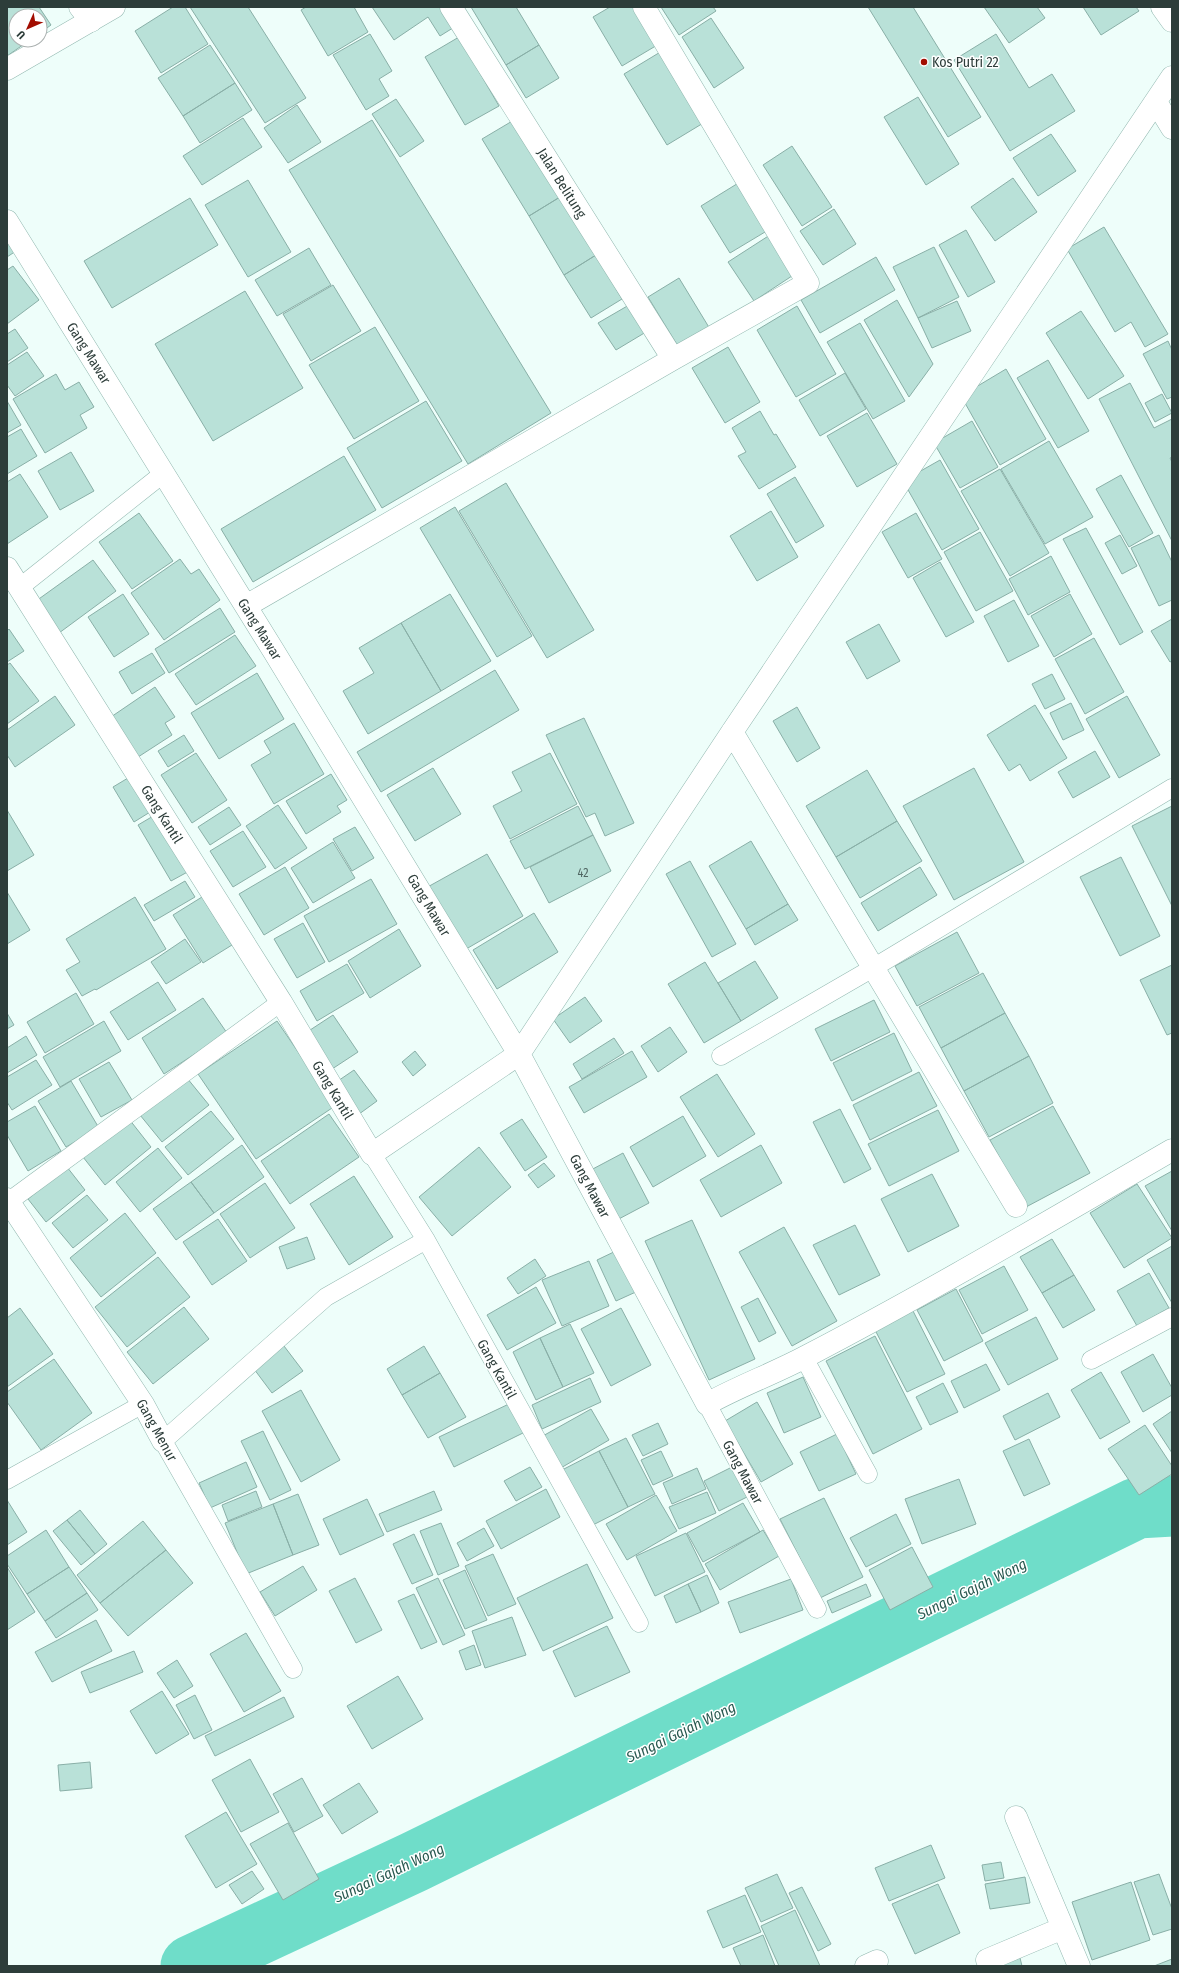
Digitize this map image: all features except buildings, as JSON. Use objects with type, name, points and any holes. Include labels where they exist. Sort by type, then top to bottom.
[{"type":"street","points":[[7,69],[85,14],[114,7]]},
{"type":"street","name":"Jalan Belitung","points":[[451,7],[673,359]]},
{"type":"street","points":[[246,606],[673,359],[808,283],[644,7]]},
{"type":"street","points":[[1162,7],[1172,21]]},
{"type":"street","points":[[372,1154],[519,1054],[732,732],[1172,77]]},
{"type":"street","points":[[1156,102],[1172,128]]},
{"type":"street","name":"Gang Mawar","points":[[7,221],[246,606],[519,1054],[707,1404]]},
{"type":"street","name":"Gang Kantil","points":[[7,568],[281,1002],[372,1154]]},
{"type":"street","points":[[732,732],[1016,1206]]},
{"type":"street","points":[[707,1404],[732,1390],[804,1358],[1031,1232],[1172,1150]]},
{"type":"street","name":"Gang Menur","points":[[8,1201],[143,1404],[163,1442]]},
{"type":"street","points":[[1016,1817],[1080,1966]]},
{"type":"street","points":[[987,1960],[1063,1928]]},
{"type":"lane","points":[[19,588],[164,473]]},
{"type":"lane","points":[[721,1056],[874,968],[1172,788]]},
{"type":"lane","points":[[8,1201],[281,1002]]},
{"type":"lane","name":"Gang Kantil","points":[[372,1154],[426,1240],[639,1623]]},
{"type":"lane","points":[[163,1442],[326,1297],[426,1240]]},
{"type":"lane","points":[[1091,1360],[1172,1317]]},
{"type":"lane","points":[[804,1358],[868,1474]]},
{"type":"lane","points":[[7,1480],[143,1404]]},
{"type":"lane","name":"Gang Mawar","points":[[707,1404],[817,1609]]},
{"type":"lane","name":"Gang Menur","points":[[163,1442],[293,1669]]},
{"type":"waterway","name":"Sungai Gajah Wong","points":[[191,1966],[414,1862],[1137,1508],[1172,1506]]},
{"type":"place","name":"Kos Putri 22","points":[[924,62]]}]
